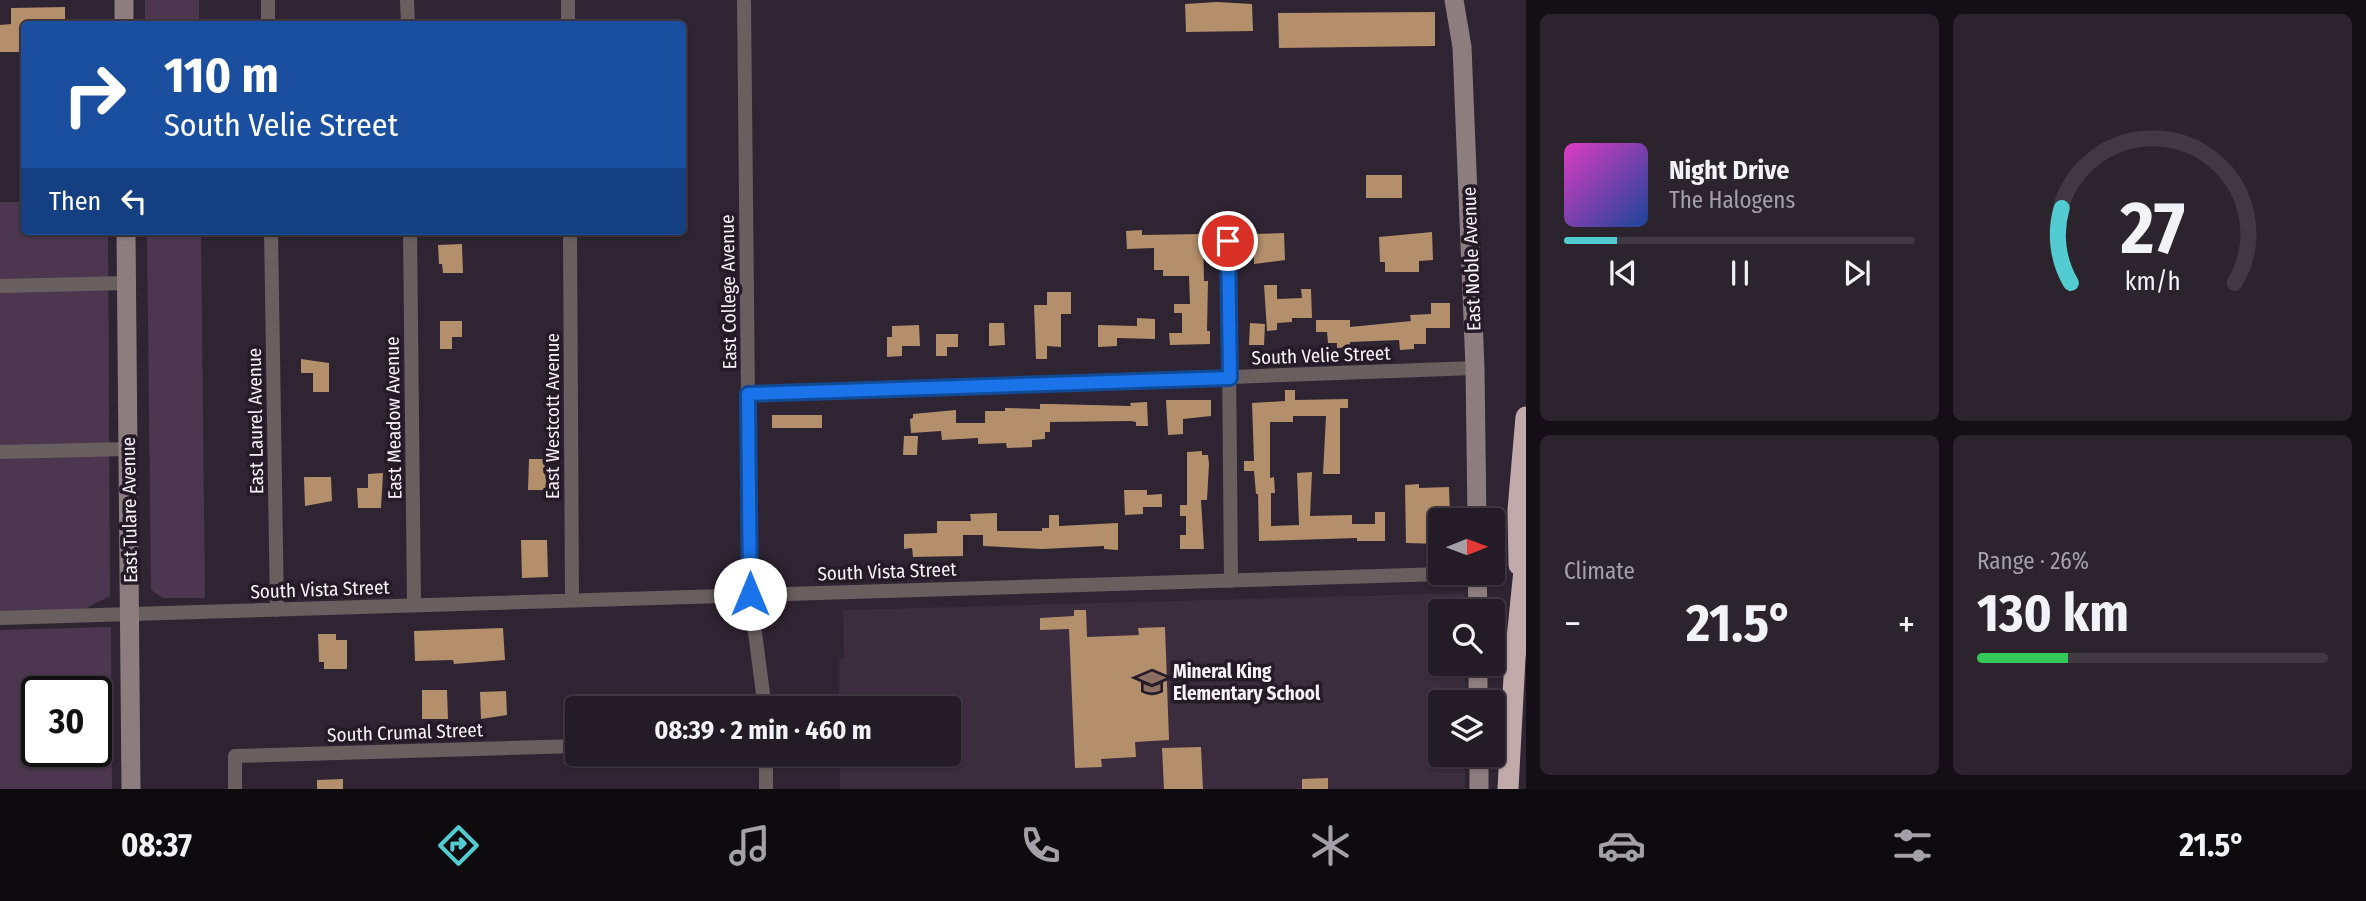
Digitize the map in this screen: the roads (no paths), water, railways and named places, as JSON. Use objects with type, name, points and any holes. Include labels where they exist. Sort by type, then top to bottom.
[{"type":"highway","points":[[1520,607],[1518,510],[1526,417]]},
{"type":"highway","points":[[1508,789],[1526,551]]},
{"type":"street","points":[[124,0],[124,21]]},
{"type":"street","points":[[268,0],[268,21]]},
{"type":"street","points":[[407,0],[408,21]]},
{"type":"street","points":[[568,0],[568,21]]},
{"type":"street","name":"East College Avenue","points":[[744,0],[750,594],[763,696]]},
{"type":"street","name":"East Noble Avenue","points":[[1454,0],[1462,47],[1475,368],[1477,508]]},
{"type":"street","name":"East Tulare Avenue","points":[[126,235],[131,789]]},
{"type":"street","name":"East Laurel Avenue","points":[[271,235],[277,610]]},
{"type":"street","name":"East Meadow Avenue","points":[[410,235],[414,605]]},
{"type":"street","name":"East Westcott Avenue","points":[[570,235],[572,600]]},
{"type":"street","points":[[1228,241],[1231,581]]},
{"type":"street","points":[[0,285],[127,283]]},
{"type":"street","name":"South Velie Street","points":[[748,394],[1475,368]]},
{"type":"street","points":[[0,452],[128,449]]},
{"type":"street","name":"South Vista Street","points":[[0,618],[1428,575]]},
{"type":"street","name":"South Crumal Street","points":[[235,789],[234,756],[565,746]]},
{"type":"street","points":[[766,766],[766,789]]},
{"type":"street","points":[[1479,767],[1479,789]]},
{"type":"place","name":"Mineral King Elementary School","points":[[1152,682]]}]
